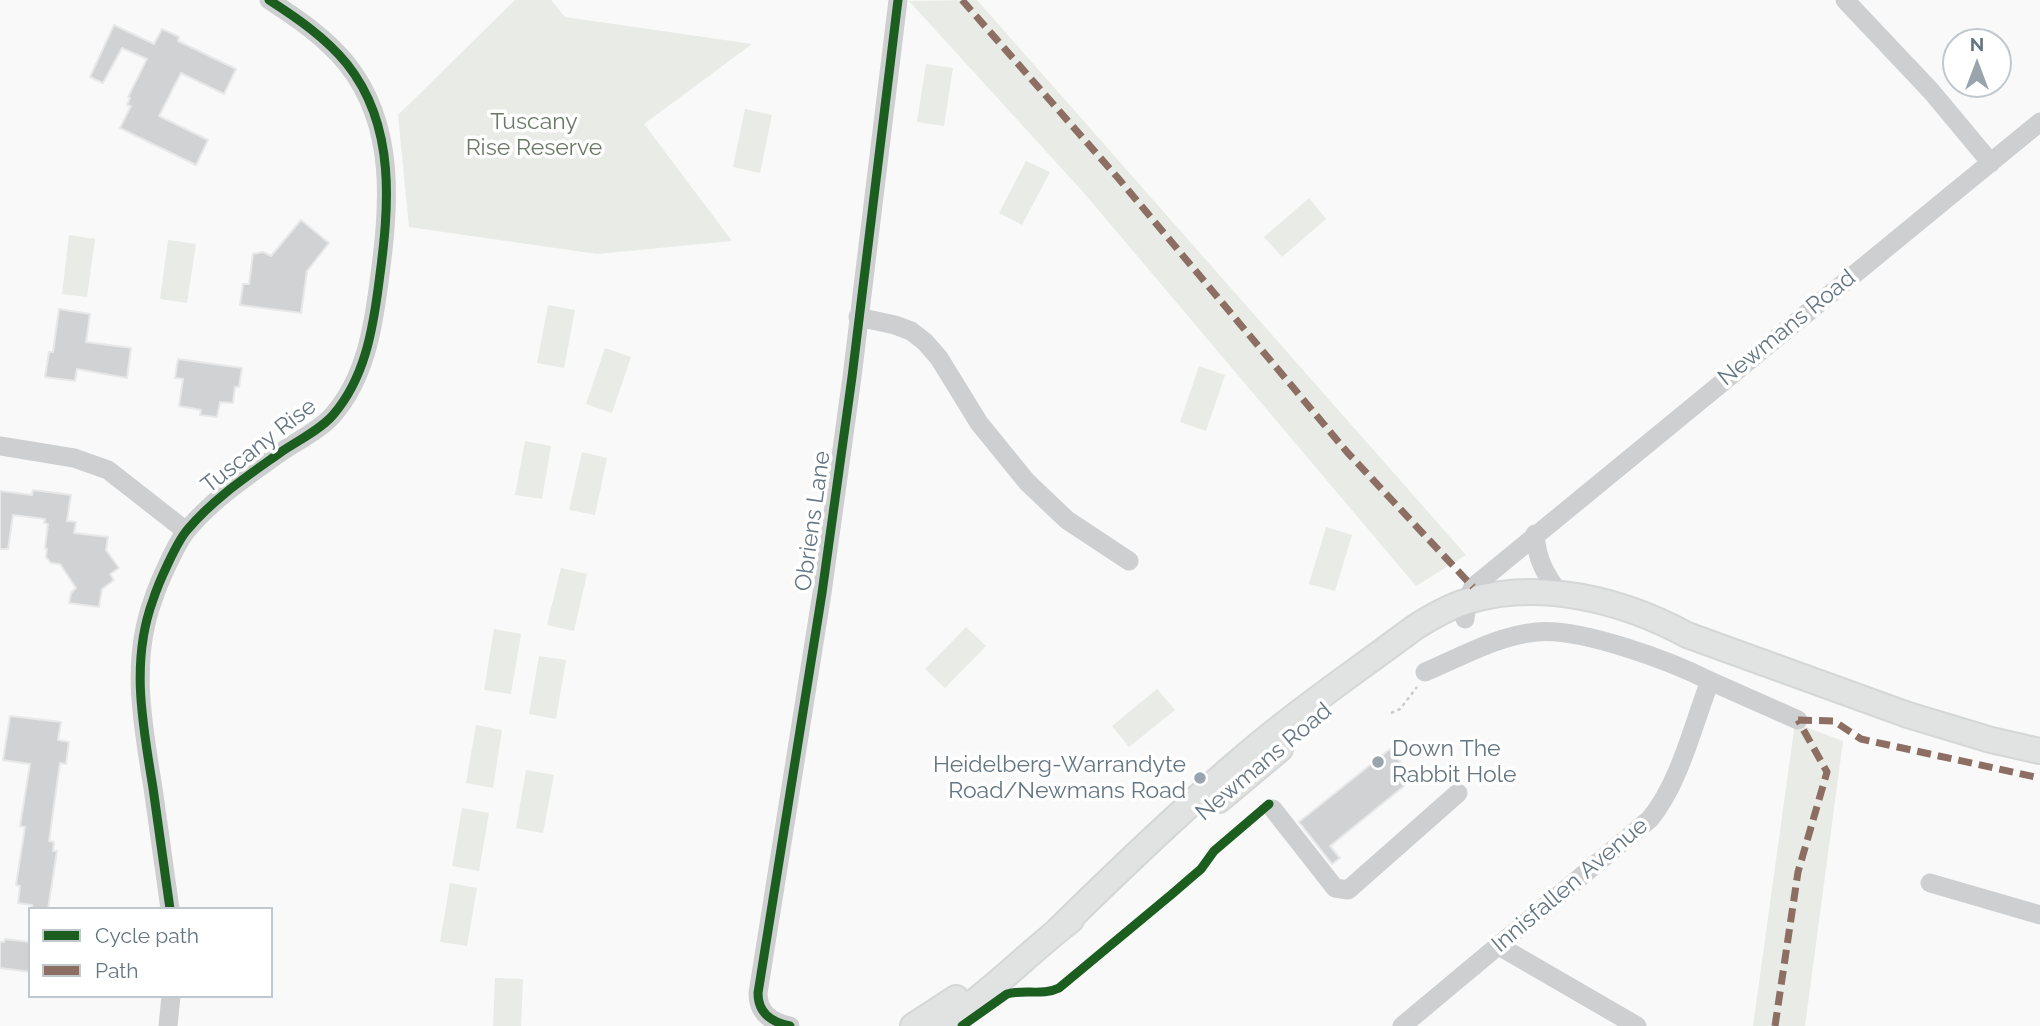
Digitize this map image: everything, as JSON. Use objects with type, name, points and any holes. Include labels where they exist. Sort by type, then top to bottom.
[{"type":"main road","points":[[1466,610],[1517,593],[1560,595],[1615,606],[1661,621],[1687,635]]},
{"type":"main road","points":[[1466,610],[1561,610],[1687,635],[1908,715],[1991,740],[2040,751]]},
{"type":"main road","name":"Newmans Road","points":[[942,1026],[1002,981],[1058,930],[1141,866],[1378,668],[1466,610]]},
{"type":"main road","name":"Newmans Road","points":[[913,1026],[998,970],[1034,950]]},
{"type":"street","name":"Tuscany Rise","points":[[170,907],[138,683],[146,623],[153,599],[186,531],[230,488],[332,416],[356,380],[373,330],[383,255],[387,210],[384,150],[368,101],[347,64],[332,48],[316,33],[269,0]]},
{"type":"street","name":"Obriens Lane","points":[[790,1026],[778,1024],[765,1016],[758,1005],[758,993],[822,593],[898,0]]},
{"type":"street","points":[[1846,0],[1931,91],[1991,163]]},
{"type":"street","name":"Newmans Road","points":[[1466,610],[1473,587],[1535,534],[2040,122]]},
{"type":"street","points":[[858,317],[895,325],[911,331],[925,342],[939,358],[1003,456],[1027,482],[1067,520],[1129,561]]},
{"type":"street","points":[[0,446],[74,458],[108,470],[186,531]]},
{"type":"street","points":[[1535,534],[1540,565],[1560,595]]},
{"type":"street","points":[[1425,672],[1513,636],[1555,631],[1623,648],[1692,672],[1798,720]]},
{"type":"street","name":"Innisfallen Avenue","points":[[1402,1026],[1633,834],[1659,808],[1673,780],[1710,681]]},
{"type":"street","points":[[1273,809],[1335,888],[1348,890],[1458,793]]},
{"type":"street","points":[[1930,883],[2040,915]]},
{"type":"street","points":[[1499,946],[1637,1026]]},
{"type":"street","points":[[168,1026],[171,998]]},
{"type":"path","points":[[1391,713],[1400,709],[1419,685],[1425,672]]},
{"type":"green space","name":"Tuscany Rise Reserve","points":[[515,0],[551,0],[565,17],[752,44],[644,124],[732,241],[597,254],[409,227],[398,115]]},
{"type":"green space","points":[[977,0],[1466,555],[1416,586],[1084,193],[909,1]]},
{"type":"green space","points":[[926,64],[953,68],[944,126],[917,122]]},
{"type":"green space","points":[[745,109],[772,115],[760,173],[733,167]]},
{"type":"green space","points":[[1026,161],[1050,172],[1022,225],[999,213]]},
{"type":"green space","points":[[1309,198],[1326,219],[1282,257],[1264,237]]},
{"type":"green space","points":[[69,235],[95,239],[87,297],[62,294]]},
{"type":"green space","points":[[168,240],[196,244],[187,303],[160,299]]},
{"type":"green space","points":[[548,305],[575,310],[564,368],[537,363]]},
{"type":"green space","points":[[605,348],[631,357],[612,413],[586,404]]},
{"type":"green space","points":[[1199,366],[1225,375],[1206,431],[1180,422]]},
{"type":"green space","points":[[525,441],[551,446],[542,499],[515,495]]},
{"type":"green space","points":[[582,452],[607,458],[595,515],[569,510]]},
{"type":"green space","points":[[1326,527],[1352,535],[1335,591],[1309,584]]},
{"type":"green space","points":[[561,568],[587,574],[574,631],[547,625]]},
{"type":"green space","points":[[966,627],[986,646],[945,688],[925,669]]},
{"type":"green space","points":[[494,629],[521,634],[511,694],[484,690]]},
{"type":"green space","points":[[539,656],[566,660],[556,719],[529,714]]},
{"type":"green space","points":[[1157,689],[1175,710],[1129,747],[1112,726]]},
{"type":"green space","points":[[1795,723],[1843,741],[1805,1026],[1753,1026]]},
{"type":"green space","points":[[476,725],[502,730],[493,788],[466,783]]},
{"type":"green space","points":[[526,770],[554,775],[543,833],[516,828]]},
{"type":"green space","points":[[462,808],[489,813],[479,871],[452,866]]},
{"type":"green space","points":[[450,883],[477,888],[467,946],[440,942]]},
{"type":"green space","points":[[495,978],[523,979],[521,1026],[493,1026]]},
{"type":"building","points":[[114,25],[154,44],[162,29],[179,37],[178,41],[236,69],[224,94],[181,73],[159,116],[208,140],[196,165],[120,128],[131,106],[127,105],[130,98],[128,97],[147,59],[122,48],[103,83],[90,77]]},
{"type":"building","points":[[301,220],[329,243],[307,271],[301,313],[240,305],[243,284],[249,284],[253,254],[263,252],[271,256]]},
{"type":"building","points":[[59,309],[90,314],[86,342],[131,348],[127,378],[77,369],[75,381],[45,377],[49,352],[53,352]]},
{"type":"building","points":[[178,359],[242,368],[233,403],[220,402],[217,417],[200,415],[201,410],[179,406],[183,379],[175,378]]},
{"type":"building","points":[[33,490],[71,495],[67,521],[76,522],[74,533],[108,537],[106,550],[119,568],[110,574],[114,580],[102,589],[99,607],[69,603],[71,593],[76,588],[60,564],[51,563],[46,557],[48,524],[44,523],[45,519],[13,515],[8,549],[0,549],[0,491],[32,495]]},
{"type":"building","points":[[10,716],[61,722],[58,740],[69,742],[66,764],[60,763],[49,841],[54,842],[53,851],[57,851],[48,907],[32,907],[18,903],[20,886],[16,885],[25,827],[20,826],[30,764],[3,760]]},
{"type":"building","points":[[1390,749],[1414,778],[1330,846],[1340,858],[1332,864],[1299,822]]},
{"type":"building","points":[[5,939],[28,942],[28,972],[0,968],[0,942]]},
{"type":"marked path","points":[[962,0],[1118,178],[1347,452],[1473,587]]},
{"type":"marked path","points":[[1798,720],[1834,721],[1861,739],[2040,778]]},
{"type":"marked path","points":[[1775,1026],[1798,872],[1827,772],[1798,720]]},
{"type":"cycle path","points":[[170,907],[141,694],[142,647],[153,600],[179,543],[198,518],[244,478],[322,426],[344,401],[366,352],[383,254],[386,169],[382,141],[363,88],[347,64],[330,46],[269,0]]},
{"type":"cycle path","points":[[790,1026],[767,1016],[760,1006],[758,993],[822,593],[852,377],[898,0]]},
{"type":"cycle path","points":[[962,1026],[1007,994],[1047,992],[1059,988],[1201,869],[1214,851],[1269,804]]},
{"type":"place","name":"Down The Rabbit Hole","points":[[1378,762]]},
{"type":"place","name":"Heidelberg-Warrandyte Road/Newmans Road","points":[[1200,778]]}]
